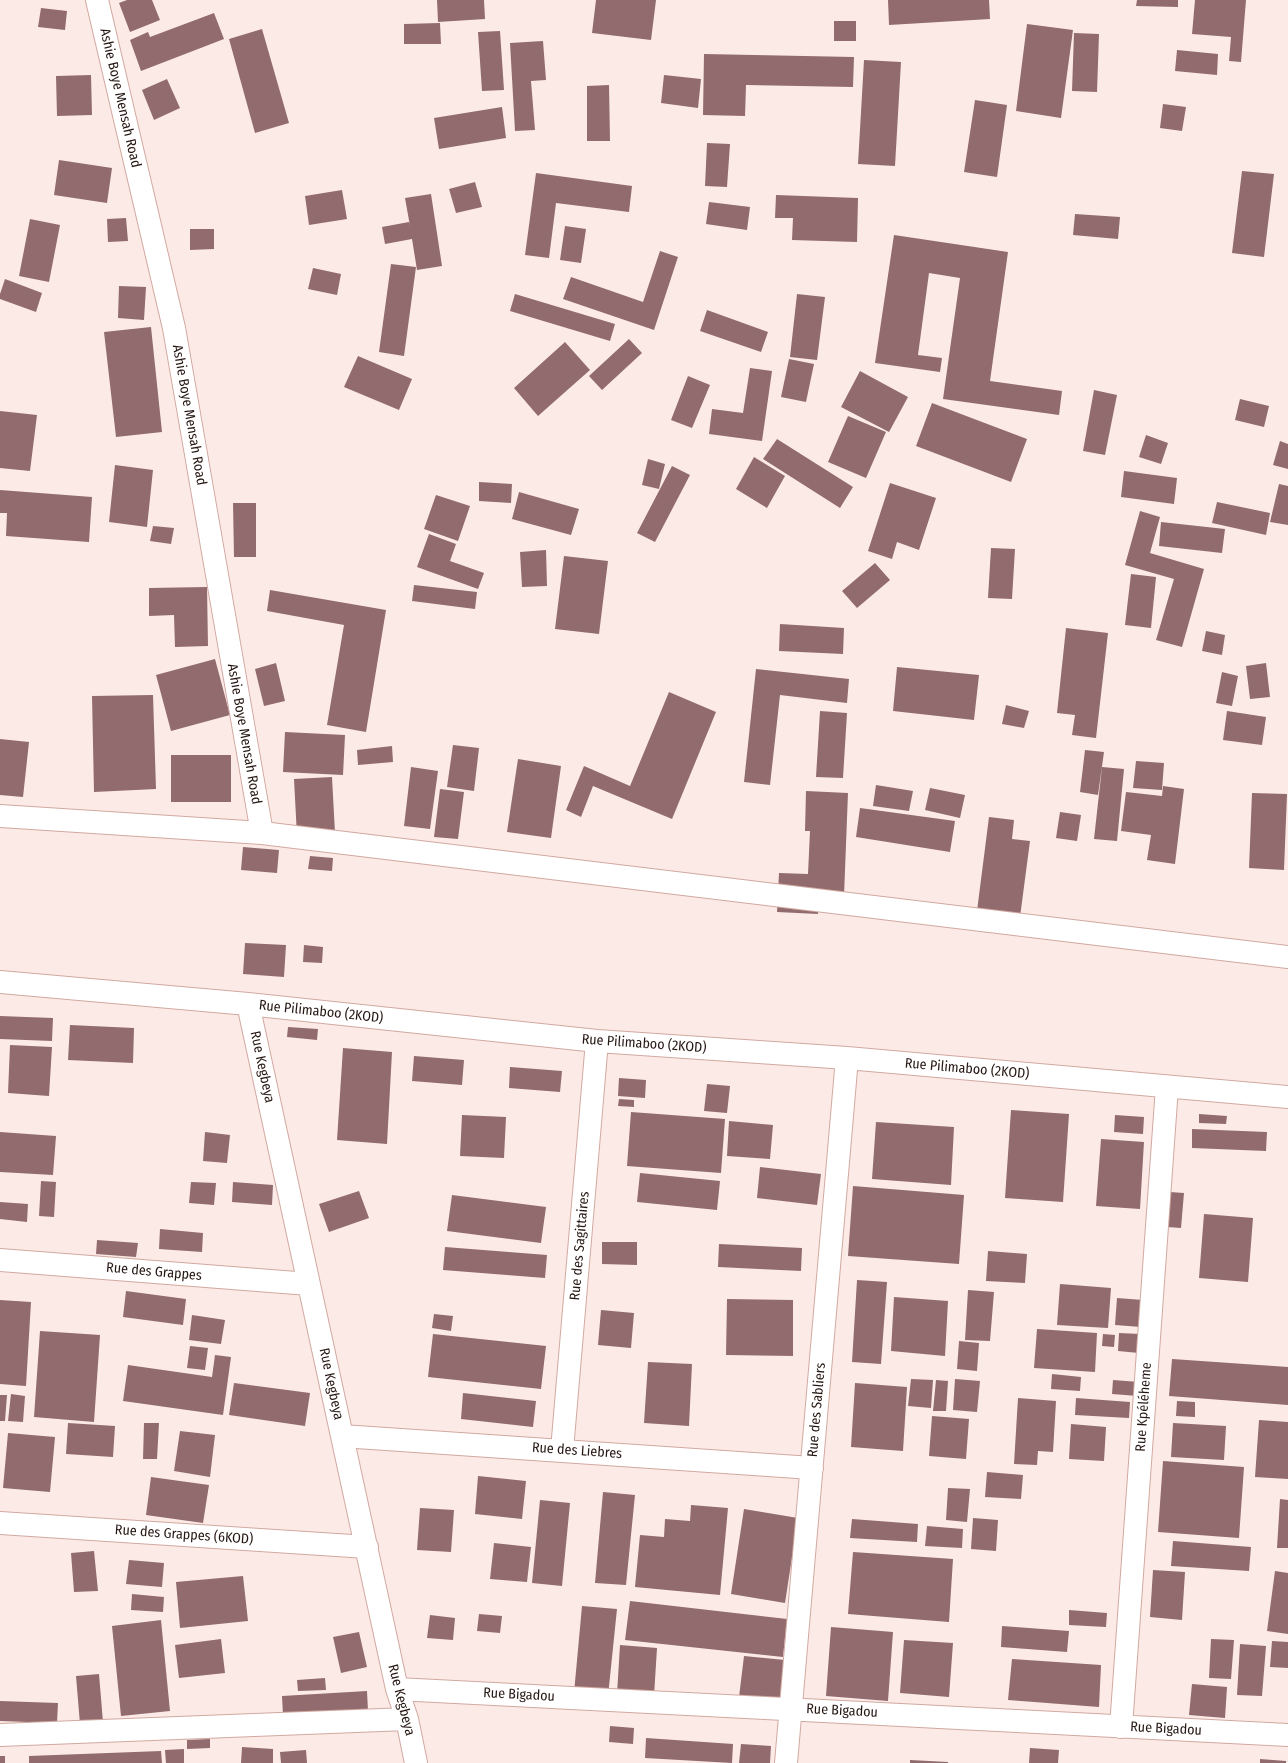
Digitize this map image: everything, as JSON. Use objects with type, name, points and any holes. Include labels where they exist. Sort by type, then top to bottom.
[{"type":"street","name":"Ashie Boye Mensah Road","points":[[97,0],[174,328],[262,833]]},
{"type":"street","points":[[0,816],[262,833],[1288,957]]},
{"type":"street","name":"Rue Pilimaboo (2KOD)","points":[[0,982],[248,1004],[597,1041],[847,1058],[1288,1097]]},
{"type":"street","name":"Rue Kegbeya","points":[[248,1004],[397,1689],[407,1719],[416,1763]]},
{"type":"street","name":"Rue des Sagittaires","points":[[562,1450],[597,1041]]},
{"type":"street","name":"Rue des Sabliers","points":[[786,1763],[847,1058]]},
{"type":"street","name":"Rue Kpéléheme","points":[[1121,1727],[1167,1087]]},
{"type":"street","name":"Rue des Grappes","points":[[0,1260],[309,1284]]},
{"type":"street","name":"Rue des Liebres","points":[[342,1436],[812,1468]]},
{"type":"street","name":"Rue des Grappes (6KOD)","points":[[0,1523],[367,1547]]},
{"type":"street","name":"Rue Bigadou","points":[[397,1689],[791,1708],[1288,1735]]},
{"type":"street","points":[[0,1736],[407,1719]]},
{"type":"building","points":[[127,0],[152,0],[160,20],[130,32],[119,3]]},
{"type":"building","points":[[437,0],[484,0],[485,19],[438,22]]},
{"type":"building","points":[[596,0],[656,0],[651,40],[592,33]]},
{"type":"building","points":[[888,0],[989,0],[990,19],[889,25]]},
{"type":"building","points":[[1137,0],[1178,0],[1178,7],[1136,6]]},
{"type":"building","points":[[1195,0],[1246,0],[1241,62],[1229,61],[1231,37],[1192,34]]},
{"type":"building","points":[[41,8],[67,11],[65,30],[38,27]]},
{"type":"building","points":[[214,13],[224,39],[141,71],[130,40],[148,32],[150,37]]},
{"type":"building","points":[[834,21],[856,21],[856,41],[834,41]]},
{"type":"building","points":[[440,23],[441,44],[404,44],[404,24]]},
{"type":"building","points":[[1027,24],[1073,30],[1061,118],[1016,111]]},
{"type":"building","points":[[262,29],[289,123],[255,133],[229,39]]},
{"type":"building","points":[[500,31],[504,90],[482,91],[478,32]]},
{"type":"building","points":[[1074,33],[1099,34],[1097,92],[1072,91]]},
{"type":"building","points":[[543,41],[546,80],[531,81],[535,130],[515,131],[510,43]]},
{"type":"building","points":[[1177,50],[1218,54],[1217,75],[1175,71]]},
{"type":"building","points":[[704,54],[854,57],[853,87],[746,85],[745,116],[703,115]]},
{"type":"building","points":[[864,60],[901,62],[895,166],[858,164]]},
{"type":"building","points":[[91,75],[92,115],[57,116],[56,76]]},
{"type":"building","points":[[664,75],[701,79],[698,108],[661,103]]},
{"type":"building","points":[[167,79],[180,108],[154,120],[142,90]]},
{"type":"building","points":[[609,85],[610,141],[587,141],[587,86]]},
{"type":"building","points":[[975,100],[1007,105],[997,177],[964,172]]},
{"type":"building","points":[[1163,104],[1186,107],[1182,131],[1160,128]]},
{"type":"building","points":[[502,107],[506,138],[439,149],[434,118]]},
{"type":"building","points":[[707,143],[730,144],[727,187],[705,186]]},
{"type":"building","points":[[59,160],[112,168],[107,203],[54,195]]},
{"type":"building","points":[[1242,171],[1274,174],[1264,257],[1232,253]]},
{"type":"building","points":[[536,173],[632,186],[629,212],[556,203],[549,258],[525,255]]},
{"type":"building","points":[[475,182],[482,207],[456,213],[449,189]]},
{"type":"building","points":[[342,190],[347,219],[309,225],[305,196]]},
{"type":"building","points":[[431,194],[442,266],[417,270],[412,239],[385,244],[382,227],[409,222],[410,226],[405,198]]},
{"type":"building","points":[[776,195],[858,198],[857,242],[792,240],[793,218],[775,218]]},
{"type":"building","points":[[709,202],[750,207],[747,230],[706,224]]},
{"type":"building","points":[[1075,214],[1120,217],[1118,239],[1073,235]]},
{"type":"building","points":[[126,218],[128,241],[108,242],[107,219]]},
{"type":"building","points":[[30,219],[60,225],[49,282],[19,276]]},
{"type":"building","points":[[565,226],[586,229],[581,263],[560,260]]},
{"type":"building","points":[[190,229],[214,229],[214,249],[190,250]]},
{"type":"building","points":[[894,235],[1008,252],[990,381],[1062,391],[1059,415],[943,399],[960,278],[929,273],[918,355],[942,358],[940,372],[875,363]]},
{"type":"building","points":[[660,251],[678,257],[654,330],[563,299],[571,277],[643,302]]},
{"type":"building","points":[[391,264],[416,267],[404,356],[379,352]]},
{"type":"building","points":[[313,268],[341,274],[337,295],[308,289]]},
{"type":"building","points":[[5,279],[42,293],[36,312],[0,299],[0,294]]},
{"type":"building","points":[[119,286],[146,287],[144,320],[118,318]]},
{"type":"building","points":[[515,294],[615,324],[610,341],[510,311]]},
{"type":"building","points":[[797,294],[825,297],[817,360],[790,357]]},
{"type":"building","points":[[707,310],[768,332],[761,352],[700,331]]},
{"type":"building","points":[[151,327],[162,432],[116,437],[104,332]]},
{"type":"building","points":[[629,339],[642,353],[602,390],[589,376]]},
{"type":"building","points":[[565,342],[590,370],[538,416],[514,388]]},
{"type":"building","points":[[358,356],[412,379],[399,410],[344,387]]},
{"type":"building","points":[[789,359],[814,364],[806,402],[781,397]]},
{"type":"building","points":[[750,368],[772,371],[762,441],[709,434],[712,409],[743,413]]},
{"type":"building","points":[[860,371],[908,397],[889,432],[841,407]]},
{"type":"building","points":[[688,376],[710,385],[692,428],[671,420]]},
{"type":"building","points":[[1094,390],[1117,395],[1105,455],[1083,451]]},
{"type":"building","points":[[1240,399],[1269,406],[1264,427],[1235,420]]},
{"type":"building","points":[[932,403],[1027,439],[1011,482],[916,446]]},
{"type":"building","points":[[0,411],[37,415],[30,471],[0,468]]},
{"type":"building","points":[[848,416],[886,432],[866,478],[828,462]]},
{"type":"building","points":[[1146,435],[1168,443],[1161,464],[1139,457]]},
{"type":"building","points":[[777,439],[853,487],[840,508],[763,459]]},
{"type":"building","points":[[1280,441],[1288,444],[1288,469],[1273,465]]},
{"type":"building","points":[[754,457],[785,476],[767,508],[736,489]]},
{"type":"building","points":[[648,459],[665,464],[659,489],[642,485]]},
{"type":"building","points":[[115,465],[153,470],[147,527],[109,522]]},
{"type":"building","points":[[672,466],[690,475],[655,542],[637,533]]},
{"type":"building","points":[[1124,471],[1177,478],[1174,504],[1121,497]]},
{"type":"building","points":[[479,482],[512,484],[511,503],[479,501]]},
{"type":"building","points":[[890,483],[936,498],[919,550],[897,542],[892,559],[868,551]]},
{"type":"building","points":[[1279,484],[1288,486],[1288,525],[1270,522]]},
{"type":"building","points":[[0,490],[92,497],[89,542],[6,536],[7,513],[0,513]]},
{"type":"building","points":[[519,492],[579,509],[571,535],[512,519]]},
{"type":"building","points":[[436,495],[470,506],[458,541],[424,529]]},
{"type":"building","points":[[1217,502],[1270,513],[1266,535],[1212,523]]},
{"type":"building","points":[[233,503],[256,503],[256,557],[234,557]]},
{"type":"building","points":[[1140,511],[1160,517],[1150,553],[1204,569],[1182,647],[1156,640],[1174,579],[1125,565]]},
{"type":"building","points":[[1161,522],[1225,529],[1222,553],[1159,546]]},
{"type":"building","points":[[153,526],[174,528],[171,544],[150,541]]},
{"type":"building","points":[[429,534],[456,544],[450,561],[484,573],[478,589],[417,567]]},
{"type":"building","points":[[991,548],[1015,549],[1012,599],[988,598]]},
{"type":"building","points":[[546,550],[547,586],[522,587],[520,552]]},
{"type":"building","points":[[564,556],[608,561],[599,634],[555,629]]},
{"type":"building","points":[[875,563],[890,580],[857,608],[842,591]]},
{"type":"building","points":[[1131,574],[1156,577],[1151,628],[1125,625]]},
{"type":"building","points":[[414,585],[477,592],[475,609],[412,601]]},
{"type":"building","points":[[207,587],[208,646],[175,647],[174,615],[149,616],[149,588]]},
{"type":"building","points":[[270,590],[386,610],[366,732],[327,725],[344,625],[267,611]]},
{"type":"building","points":[[780,624],[844,628],[843,654],[779,651]]},
{"type":"building","points":[[1066,628],[1108,633],[1096,738],[1072,735],[1075,715],[1057,713]]},
{"type":"building","points":[[1206,631],[1225,635],[1222,655],[1202,651]]},
{"type":"building","points":[[215,659],[230,715],[171,731],[156,675]]},
{"type":"building","points":[[276,663],[285,701],[264,706],[255,669]]},
{"type":"building","points":[[1266,663],[1270,697],[1250,699],[1246,666]]},
{"type":"building","points":[[897,667],[979,675],[974,720],[893,711]]},
{"type":"building","points":[[756,669],[849,679],[847,703],[780,695],[770,785],[744,782]]},
{"type":"building","points":[[1222,672],[1238,676],[1232,706],[1216,703]]},
{"type":"building","points":[[669,692],[716,712],[672,819],[593,786],[581,817],[566,810],[584,766],[630,786]]},
{"type":"building","points":[[153,695],[156,789],[94,792],[92,696]]},
{"type":"building","points":[[1006,705],[1029,711],[1024,728],[1002,724]]},
{"type":"building","points":[[820,711],[847,713],[843,778],[816,777]]},
{"type":"building","points":[[1227,711],[1266,717],[1262,745],[1223,740]]},
{"type":"building","points":[[285,732],[345,735],[343,775],[283,772]]},
{"type":"building","points":[[0,739],[29,742],[23,797],[0,795]]},
{"type":"building","points":[[453,745],[479,748],[474,791],[447,787]]},
{"type":"building","points":[[392,746],[393,762],[358,765],[357,750]]},
{"type":"building","points":[[1085,750],[1104,752],[1098,795],[1080,792]]},
{"type":"building","points":[[171,755],[231,755],[231,802],[171,802]]},
{"type":"building","points":[[518,759],[561,766],[551,838],[507,832]]},
{"type":"building","points":[[1136,761],[1164,763],[1162,790],[1133,788]]},
{"type":"building","points":[[411,767],[438,771],[430,829],[404,826]]},
{"type":"building","points":[[1102,767],[1124,769],[1117,841],[1094,839]]},
{"type":"building","points":[[332,777],[335,833],[297,836],[294,779]]},
{"type":"building","points":[[876,785],[913,791],[909,811],[873,806]]},
{"type":"building","points":[[1163,786],[1184,789],[1175,864],[1147,860],[1151,835],[1121,831],[1126,792],[1162,796]]},
{"type":"building","points":[[930,788],[965,795],[960,818],[925,810]]},
{"type":"building","points":[[440,789],[464,792],[458,839],[434,837]]},
{"type":"building","points":[[806,791],[848,793],[844,896],[819,895],[818,914],[777,912],[779,873],[808,874],[810,831],[805,831]]},
{"type":"building","points":[[1252,793],[1287,794],[1284,870],[1249,868]]},
{"type":"building","points":[[860,808],[955,821],[950,852],[856,837]]},
{"type":"building","points":[[1060,812],[1081,815],[1077,841],[1056,838]]},
{"type":"building","points":[[989,817],[1014,820],[1012,839],[1030,841],[1020,917],[977,911]]},
{"type":"building","points":[[243,847],[279,850],[277,873],[241,870]]},
{"type":"building","points":[[310,856],[333,858],[332,871],[308,869]]},
{"type":"building","points":[[245,943],[286,945],[284,977],[243,974]]},
{"type":"building","points":[[304,945],[323,947],[322,963],[303,962]]},
{"type":"building","points":[[0,1016],[53,1018],[52,1041],[0,1039]]},
{"type":"building","points":[[70,1025],[134,1028],[133,1063],[68,1060]]},
{"type":"building","points":[[288,1027],[318,1029],[317,1040],[287,1037]]},
{"type":"building","points":[[10,1045],[52,1047],[49,1096],[8,1093]]},
{"type":"building","points":[[343,1048],[392,1052],[387,1144],[337,1140]]},
{"type":"building","points":[[414,1056],[464,1060],[462,1085],[412,1081]]},
{"type":"building","points":[[510,1067],[562,1071],[560,1092],[509,1088]]},
{"type":"building","points":[[619,1078],[646,1080],[645,1098],[618,1096]]},
{"type":"building","points":[[707,1084],[730,1086],[727,1113],[704,1111]]},
{"type":"building","points":[[619,1099],[634,1100],[634,1107],[618,1106]]},
{"type":"building","points":[[1011,1110],[1069,1114],[1063,1202],[1005,1198]]},
{"type":"building","points":[[631,1112],[725,1119],[721,1173],[627,1166]]},
{"type":"building","points":[[1199,1114],[1227,1116],[1226,1124],[1199,1123]]},
{"type":"building","points":[[462,1115],[506,1117],[504,1158],[460,1156]]},
{"type":"building","points":[[1115,1115],[1144,1117],[1143,1134],[1114,1132]]},
{"type":"building","points":[[729,1121],[773,1125],[770,1159],[727,1156]]},
{"type":"building","points":[[876,1122],[954,1127],[951,1185],[872,1179]]},
{"type":"building","points":[[1192,1129],[1267,1132],[1266,1151],[1192,1148]]},
{"type":"building","points":[[0,1132],[56,1136],[53,1175],[0,1172]]},
{"type":"building","points":[[205,1132],[230,1135],[227,1163],[203,1161]]},
{"type":"building","points":[[1101,1139],[1144,1142],[1140,1209],[1096,1206]]},
{"type":"building","points":[[760,1167],[821,1174],[817,1205],[757,1198]]},
{"type":"building","points":[[640,1173],[720,1181],[717,1210],[637,1202]]},
{"type":"building","points":[[41,1181],[56,1182],[54,1217],[39,1216]]},
{"type":"building","points":[[191,1182],[216,1183],[214,1205],[189,1203]]},
{"type":"building","points":[[233,1182],[273,1185],[272,1205],[232,1202]]},
{"type":"building","points":[[853,1186],[964,1195],[959,1264],[848,1256]]},
{"type":"building","points":[[359,1191],[369,1218],[329,1232],[319,1204]]},
{"type":"building","points":[[1170,1192],[1184,1193],[1181,1228],[1167,1227]]},
{"type":"building","points":[[452,1195],[546,1207],[541,1243],[447,1231]]},
{"type":"building","points":[[0,1202],[28,1204],[27,1222],[0,1219]]},
{"type":"building","points":[[1204,1214],[1253,1218],[1248,1282],[1199,1278]]},
{"type":"building","points":[[160,1229],[203,1233],[202,1252],[159,1249]]},
{"type":"building","points":[[97,1240],[138,1243],[136,1257],[96,1254]]},
{"type":"building","points":[[602,1242],[637,1242],[637,1265],[602,1264]]},
{"type":"building","points":[[719,1244],[802,1248],[801,1271],[718,1267]]},
{"type":"building","points":[[445,1247],[547,1255],[545,1278],[443,1270]]},
{"type":"building","points":[[988,1251],[1027,1254],[1025,1283],[986,1281]]},
{"type":"building","points":[[857,1280],[887,1282],[881,1364],[852,1362]]},
{"type":"building","points":[[1060,1284],[1111,1288],[1108,1328],[1057,1325]]},
{"type":"building","points":[[968,1290],[994,1292],[990,1341],[965,1340]]},
{"type":"building","points":[[126,1291],[186,1299],[183,1325],[123,1317]]},
{"type":"building","points":[[894,1297],[948,1301],[945,1356],[891,1351]]},
{"type":"building","points":[[1117,1298],[1143,1300],[1141,1327],[1115,1325]]},
{"type":"building","points":[[727,1299],[793,1300],[793,1356],[726,1355]]},
{"type":"building","points":[[0,1300],[31,1302],[26,1386],[0,1384]]},
{"type":"building","points":[[601,1310],[634,1313],[631,1348],[598,1345]]},
{"type":"building","points":[[434,1314],[453,1316],[451,1331],[432,1328]]},
{"type":"building","points":[[192,1315],[225,1320],[221,1344],[189,1340]]},
{"type":"building","points":[[1037,1329],[1097,1333],[1095,1372],[1034,1368]]},
{"type":"building","points":[[40,1331],[100,1335],[94,1422],[34,1417]]},
{"type":"building","points":[[1119,1333],[1140,1334],[1139,1353],[1118,1351]]},
{"type":"building","points":[[433,1334],[546,1346],[541,1389],[428,1377]]},
{"type":"building","points":[[1103,1334],[1115,1335],[1114,1347],[1102,1346]]},
{"type":"building","points":[[959,1341],[979,1343],[977,1371],[957,1369]]},
{"type":"building","points":[[190,1346],[208,1348],[205,1370],[187,1368]]},
{"type":"building","points":[[215,1355],[231,1357],[223,1415],[123,1401],[128,1365],[212,1377]]},
{"type":"building","points":[[1172,1359],[1288,1367],[1288,1405],[1169,1396]]},
{"type":"building","points":[[648,1362],[692,1364],[689,1426],[644,1423]]},
{"type":"building","points":[[1052,1374],[1081,1377],[1080,1391],[1051,1389]]},
{"type":"building","points":[[911,1379],[933,1380],[931,1408],[908,1406]]},
{"type":"building","points":[[955,1379],[980,1381],[977,1412],[953,1410]]},
{"type":"building","points":[[936,1380],[948,1381],[946,1411],[933,1411]]},
{"type":"building","points":[[1113,1380],[1139,1382],[1138,1396],[1112,1394]]},
{"type":"building","points":[[234,1383],[310,1393],[305,1426],[229,1415]]},
{"type":"building","points":[[855,1383],[907,1387],[903,1451],[851,1447]]},
{"type":"building","points":[[463,1393],[536,1401],[533,1427],[461,1419]]},
{"type":"building","points":[[11,1394],[25,1396],[23,1422],[8,1421]]},
{"type":"building","points":[[0,1395],[7,1395],[5,1421],[0,1421]]},
{"type":"building","points":[[1018,1398],[1056,1401],[1053,1452],[1038,1451],[1037,1465],[1014,1464]]},
{"type":"building","points":[[1076,1398],[1130,1402],[1129,1418],[1075,1415]]},
{"type":"building","points":[[1177,1401],[1195,1402],[1195,1417],[1176,1416]]},
{"type":"building","points":[[932,1416],[969,1419],[966,1459],[929,1456]]},
{"type":"building","points":[[1259,1420],[1288,1422],[1288,1479],[1255,1477]]},
{"type":"building","points":[[68,1423],[115,1426],[113,1457],[66,1454]]},
{"type":"building","points":[[144,1423],[159,1423],[157,1459],[143,1459]]},
{"type":"building","points":[[1173,1423],[1226,1426],[1224,1460],[1171,1457]]},
{"type":"building","points":[[1071,1424],[1106,1427],[1104,1461],[1069,1459]]},
{"type":"building","points":[[180,1431],[215,1435],[210,1477],[174,1471]]},
{"type":"building","points":[[8,1433],[55,1437],[50,1492],[3,1488]]},
{"type":"building","points":[[1163,1461],[1244,1467],[1239,1538],[1158,1532]]},
{"type":"building","points":[[987,1472],[1023,1475],[1021,1499],[985,1497]]},
{"type":"building","points":[[478,1476],[526,1481],[522,1519],[475,1514]]},
{"type":"building","points":[[151,1477],[209,1485],[203,1523],[146,1515]]},
{"type":"building","points":[[948,1488],[970,1489],[967,1522],[946,1520]]},
{"type":"building","points":[[603,1492],[635,1495],[626,1585],[595,1583]]},
{"type":"building","points":[[1280,1499],[1288,1500],[1288,1548],[1277,1548]]},
{"type":"building","points":[[540,1500],[570,1503],[562,1586],[532,1583]]},
{"type":"building","points":[[691,1505],[728,1508],[720,1595],[635,1587],[640,1535],[664,1537],[665,1519],[690,1521]]},
{"type":"building","points":[[420,1508],[454,1510],[451,1552],[417,1550]]},
{"type":"building","points":[[744,1509],[798,1518],[785,1603],[731,1594]]},
{"type":"building","points":[[973,1518],[998,1520],[996,1551],[971,1549]]},
{"type":"building","points":[[852,1519],[918,1524],[917,1542],[850,1538]]},
{"type":"building","points":[[927,1526],[963,1529],[962,1548],[925,1546]]},
{"type":"building","points":[[1173,1541],[1251,1547],[1249,1571],[1171,1566]]},
{"type":"building","points":[[494,1543],[531,1547],[527,1582],[490,1579]]},
{"type":"building","points":[[94,1551],[98,1591],[74,1592],[71,1553]]},
{"type":"building","points":[[853,1552],[953,1559],[949,1622],[848,1614]]},
{"type":"building","points":[[129,1560],[164,1563],[162,1587],[126,1584]]},
{"type":"building","points":[[1153,1570],[1185,1572],[1182,1620],[1150,1617]]},
{"type":"building","points":[[1275,1571],[1288,1573],[1288,1634],[1267,1631]]},
{"type":"building","points":[[243,1576],[248,1621],[180,1628],[176,1582]]},
{"type":"building","points":[[132,1594],[164,1597],[163,1612],[131,1610]]},
{"type":"building","points":[[630,1601],[787,1619],[783,1657],[625,1640]]},
{"type":"building","points":[[582,1606],[617,1609],[608,1696],[574,1693]]},
{"type":"building","points":[[1069,1610],[1107,1613],[1106,1627],[1069,1625]]},
{"type":"building","points":[[479,1614],[502,1616],[500,1633],[477,1631]]},
{"type":"building","points":[[430,1615],[455,1618],[453,1640],[427,1638]]},
{"type":"building","points":[[161,1620],[170,1711],[121,1716],[112,1626]]},
{"type":"building","points":[[1002,1626],[1069,1631],[1067,1652],[1001,1647]]},
{"type":"building","points":[[831,1627],[893,1632],[888,1701],[826,1696]]},
{"type":"building","points":[[359,1632],[367,1667],[341,1673],[333,1637]]},
{"type":"building","points":[[221,1639],[225,1673],[179,1678],[175,1645]]},
{"type":"building","points":[[1211,1639],[1234,1640],[1231,1679],[1209,1678]]},
{"type":"building","points":[[904,1640],[953,1643],[949,1697],[900,1693]]},
{"type":"building","points":[[1272,1641],[1288,1642],[1288,1668],[1270,1667]]},
{"type":"building","points":[[1240,1644],[1266,1646],[1262,1696],[1237,1695]]},
{"type":"building","points":[[620,1645],[657,1648],[654,1696],[617,1694]]},
{"type":"building","points":[[744,1656],[785,1660],[780,1702],[739,1697]]},
{"type":"building","points":[[1012,1659],[1101,1665],[1099,1707],[1008,1700]]},
{"type":"building","points":[[99,1674],[103,1722],[80,1724],[76,1676]]},
{"type":"building","points":[[325,1678],[326,1690],[298,1691],[297,1680]]},
{"type":"building","points":[[1192,1684],[1227,1687],[1225,1718],[1189,1715]]},
{"type":"building","points":[[367,1691],[368,1711],[283,1715],[282,1696]]},
{"type":"building","points":[[0,1701],[58,1703],[57,1723],[0,1721]]},
{"type":"building","points":[[610,1726],[634,1728],[633,1744],[609,1742]]},
{"type":"building","points":[[646,1738],[733,1744],[732,1763],[645,1758]]},
{"type":"building","points":[[210,1739],[210,1748],[187,1749],[187,1740]]},
{"type":"building","points":[[741,1744],[771,1746],[770,1763],[739,1763]]},
{"type":"building","points":[[242,1747],[273,1749],[273,1763],[241,1763]]},
{"type":"building","points":[[1030,1748],[1059,1750],[1058,1763],[1029,1763]]},
{"type":"building","points":[[184,1749],[184,1763],[166,1763],[165,1750]]},
{"type":"building","points":[[306,1750],[307,1763],[281,1763],[280,1752]]},
{"type":"building","points":[[161,1751],[162,1763],[29,1763],[29,1756]]},
{"type":"building","points":[[0,1756],[5,1756],[5,1763],[0,1763]]},
{"type":"building","points":[[1260,1759],[1286,1761],[1286,1763],[1260,1763]]},
{"type":"building","points":[[910,1760],[948,1762],[948,1763],[910,1763]]}]
